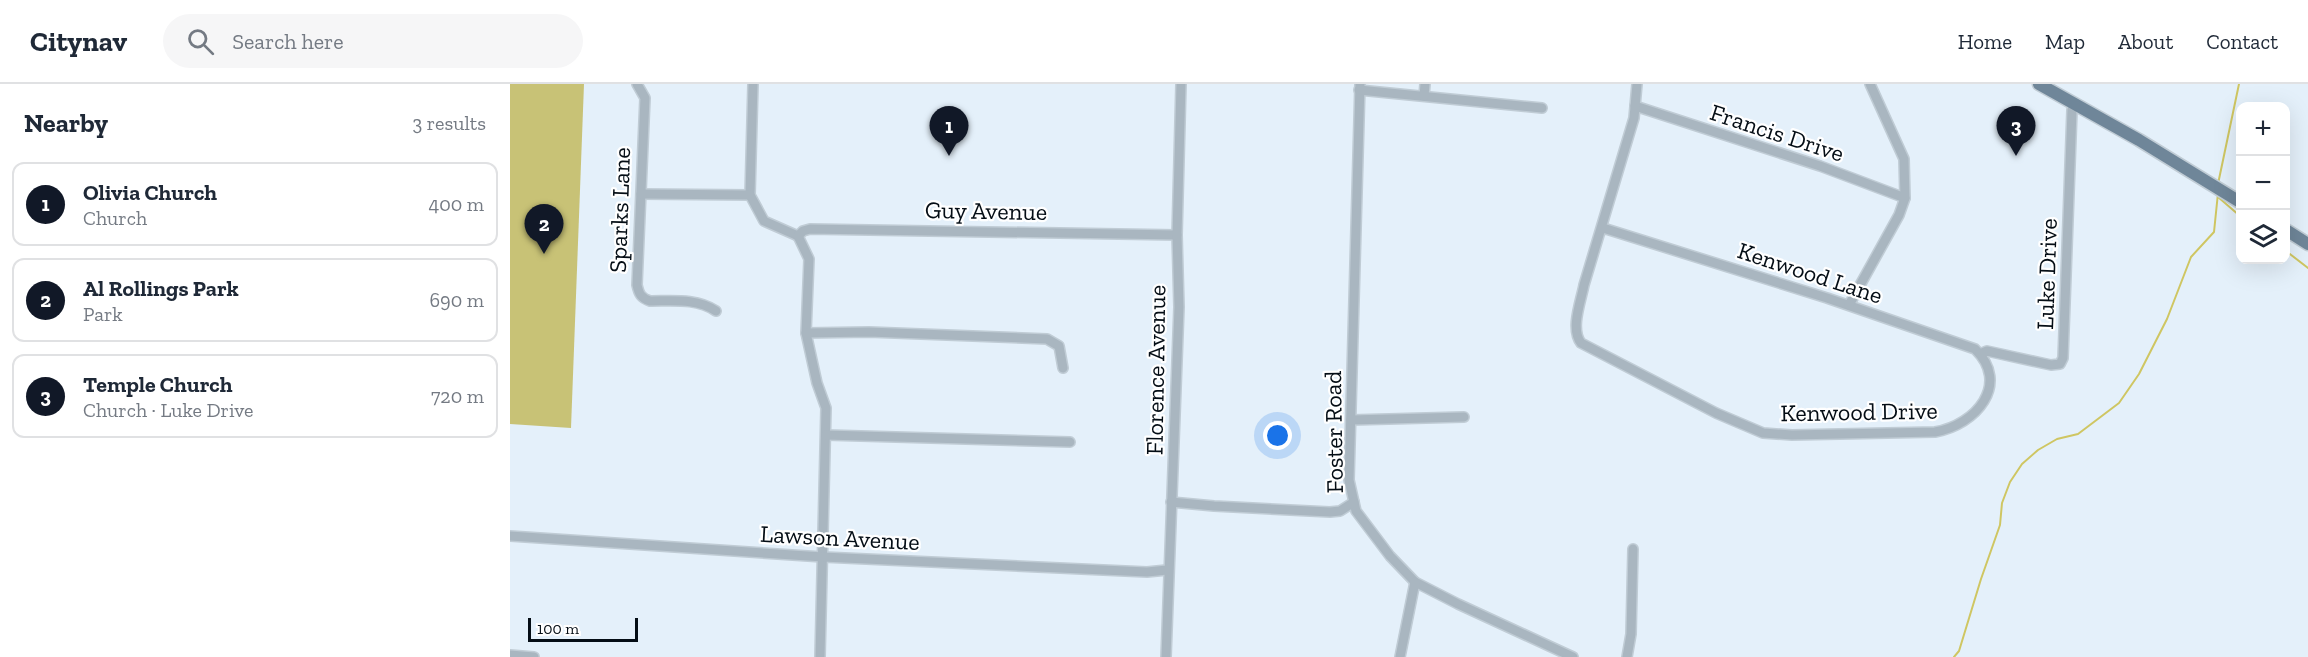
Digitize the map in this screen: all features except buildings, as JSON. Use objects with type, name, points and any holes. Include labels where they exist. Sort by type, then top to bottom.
[{"type":"main road","points":[[2039,84],[2139,140],[2236,199]]},
{"type":"main road","points":[[2290,233],[2308,244]]},
{"type":"street","name":"Sparks Lane","points":[[637,84],[645,98],[638,293],[643,299],[650,301],[696,302],[708,305],[716,311]]},
{"type":"street","points":[[753,84],[750,195],[764,221],[798,236],[809,259],[806,333],[817,383],[826,408],[820,657]]},
{"type":"street","name":"Florence Avenue","points":[[1166,657],[1167,570],[1179,307],[1177,235],[1181,84]]},
{"type":"street","points":[[1424,96],[1425,84]]},
{"type":"street","points":[[1603,228],[1634,118],[1636,84]]},
{"type":"street","points":[[1849,305],[1899,215],[1905,198],[1904,159],[1870,84]]},
{"type":"street","points":[[1360,87],[1542,108]]},
{"type":"street","name":"Foster Road","points":[[1360,87],[1349,480],[1354,502],[1362,519],[1390,556],[1415,582],[1573,657]]},
{"type":"street","name":"Luke Drive","points":[[1980,354],[1987,351],[2051,365],[2060,364],[2063,358],[2072,110],[2075,103]]},
{"type":"street","name":"Francis Drive","points":[[1635,106],[1820,166],[1905,198]]},
{"type":"street","points":[[641,194],[750,195]]},
{"type":"street","name":"Kenwood Lane","points":[[1603,228],[1849,305],[1974,349],[1980,354]]},
{"type":"street","name":"Kenwood Drive","points":[[1603,228],[1584,285],[1578,312],[1577,338],[1586,345],[1716,413],[1757,431],[1792,435],[1897,434],[1949,429],[1964,422],[1979,408],[1989,385],[1987,362],[1980,354]]},
{"type":"street","name":"Guy Avenue","points":[[798,236],[810,229],[1177,235]]},
{"type":"street","points":[[806,333],[869,332],[1047,339],[1059,346],[1063,368]]},
{"type":"street","points":[[1351,420],[1464,417]]},
{"type":"street","points":[[826,435],[1070,442]]},
{"type":"street","points":[[1171,502],[1330,512],[1340,510],[1354,502]]},
{"type":"street","name":"Lawson Avenue","points":[[510,536],[823,557],[1147,572],[1167,570]]},
{"type":"street","points":[[1627,657],[1631,634],[1633,549]]},
{"type":"street","points":[[1400,657],[1415,582]]},
{"type":"street","points":[[510,655],[534,657]]},
{"type":"shaded area","points":[[510,84],[584,84],[571,428],[510,424]]},
{"type":"waterway","points":[[2218,184],[2239,84]]},
{"type":"waterway","points":[[1954,657],[1959,651],[2000,525],[2002,503],[2010,482],[2022,464],[2038,450],[2057,439],[2078,434],[2119,403],[2139,374],[2167,319],[2191,257],[2214,232],[2218,193]]},
{"type":"waterway","points":[[2218,197],[2236,213]]},
{"type":"waterway","points":[[2290,254],[2308,268]]},
{"type":"place","name":"Olivia Church","points":[[949,156]]},
{"type":"place","name":"Temple Church","points":[[2016,156]]},
{"type":"place","name":"Al Rollings Park","points":[[544,254]]}]
